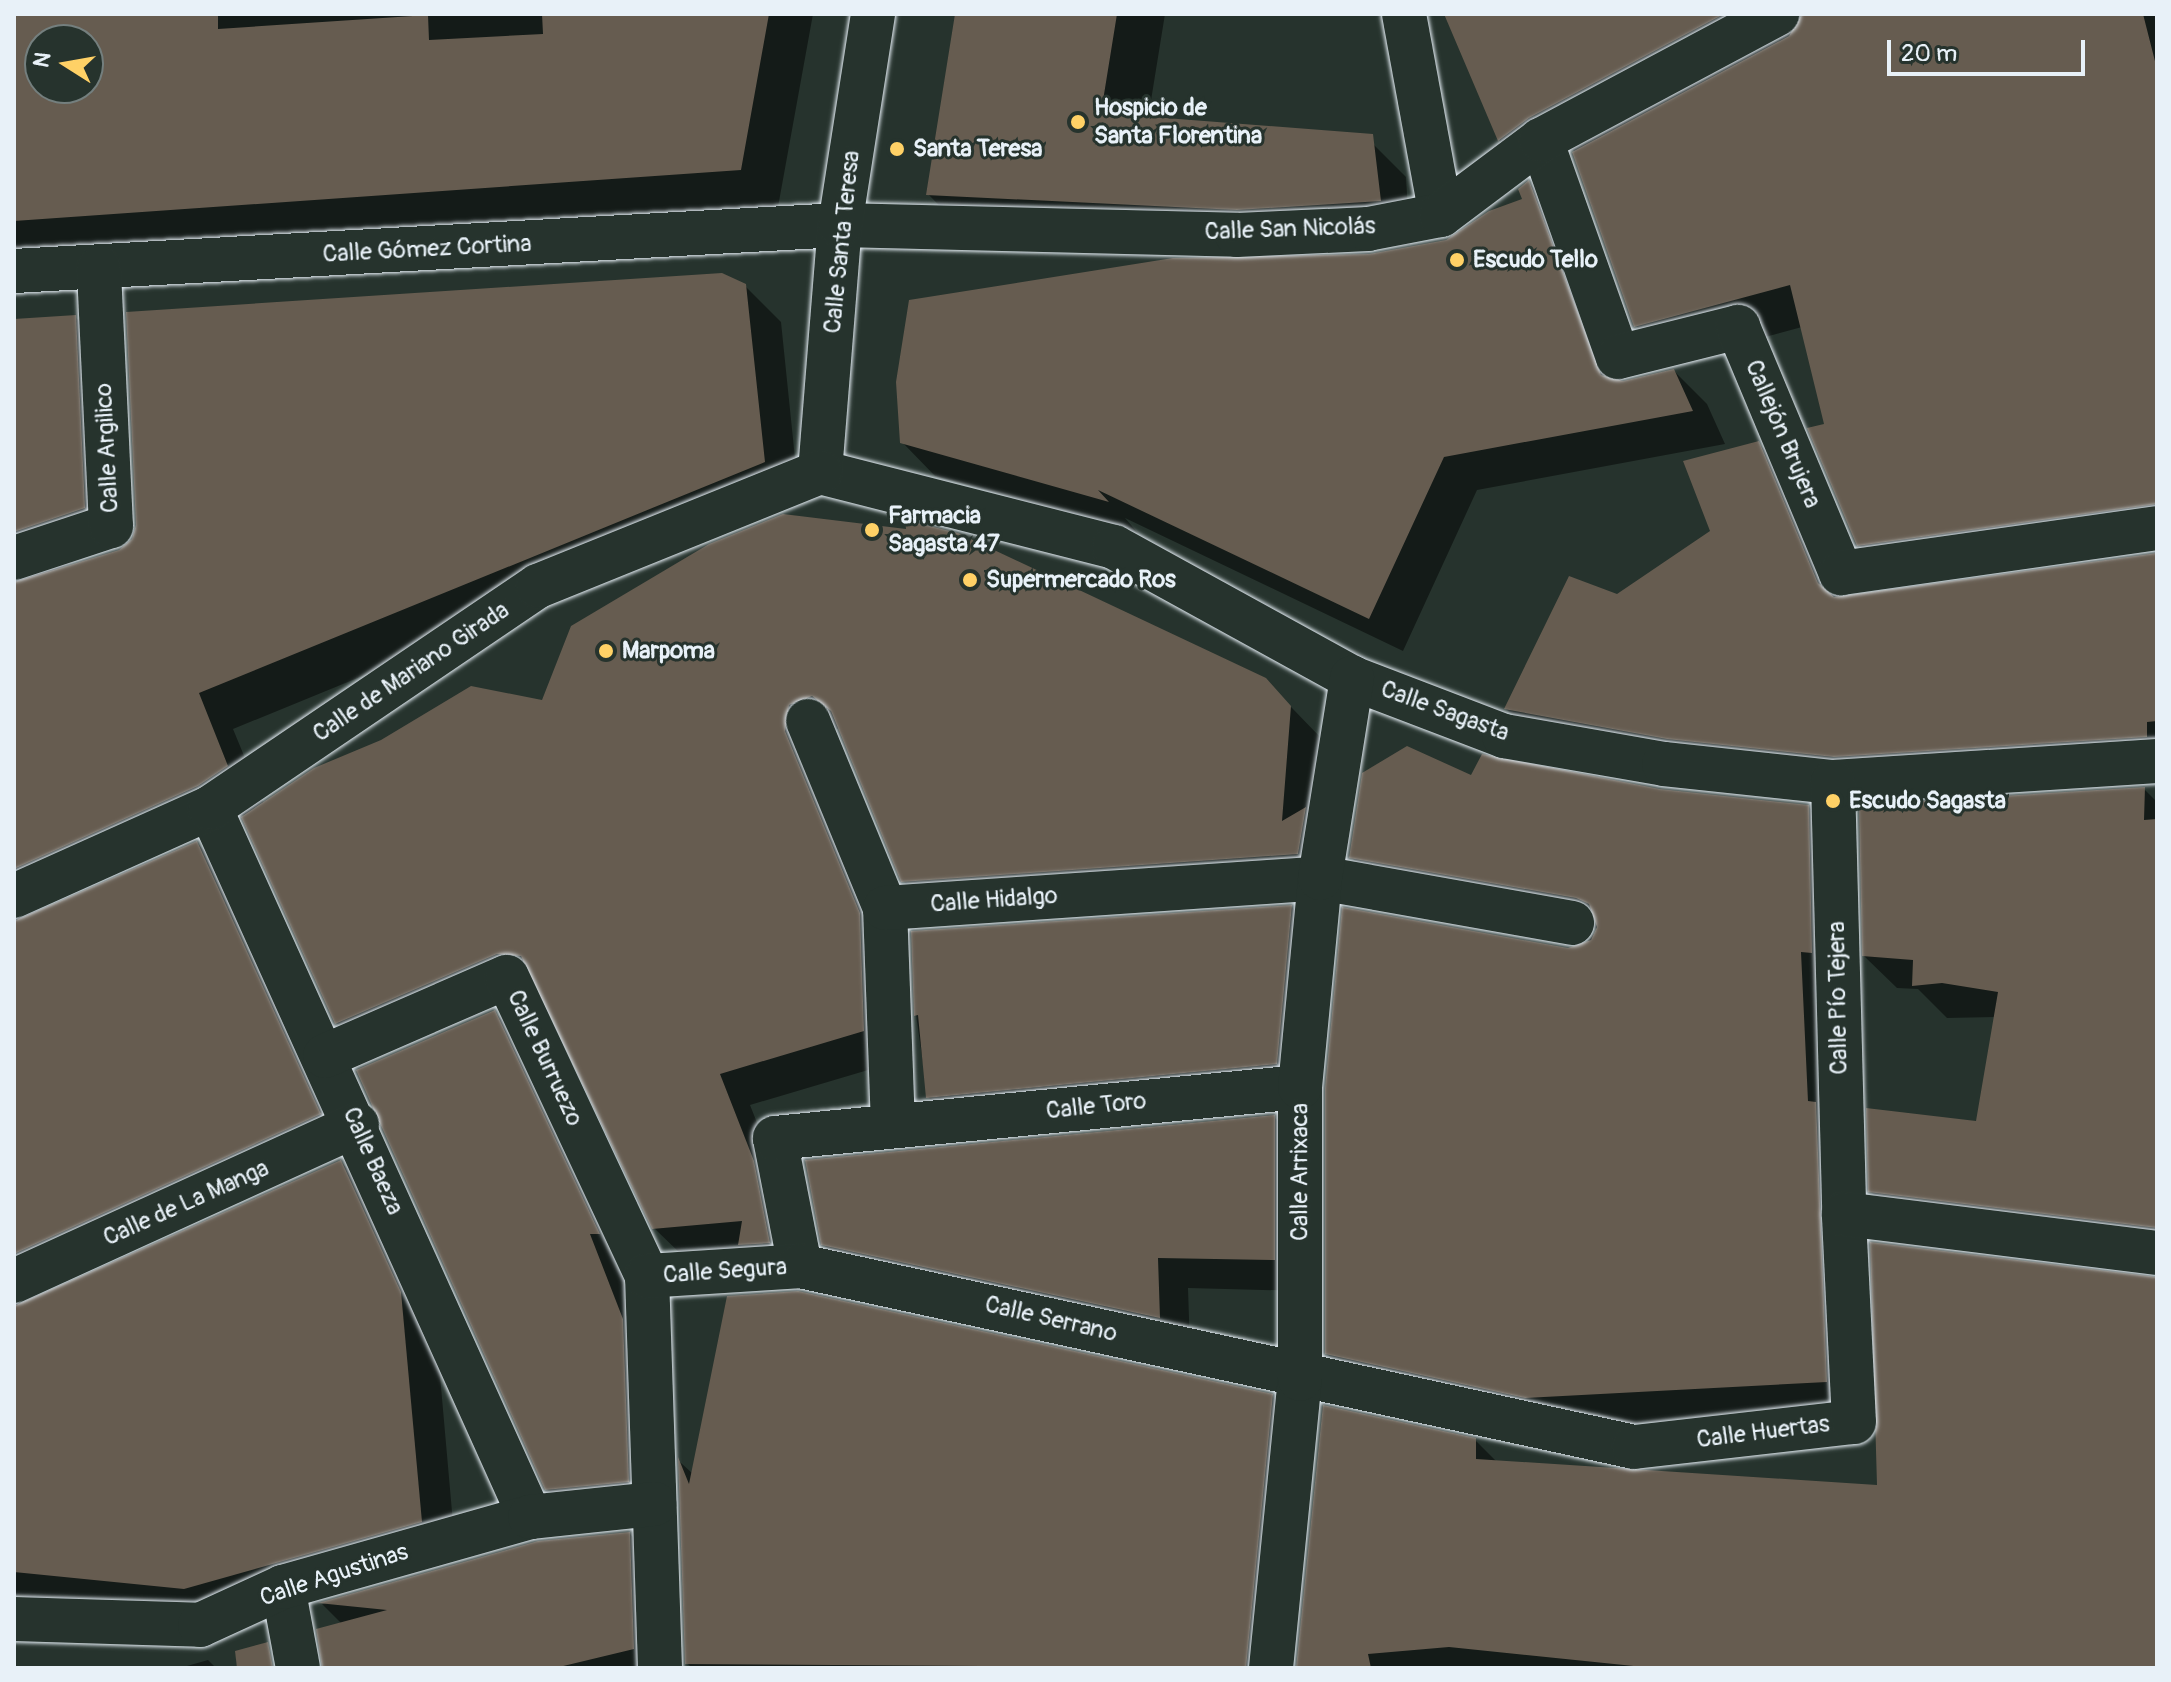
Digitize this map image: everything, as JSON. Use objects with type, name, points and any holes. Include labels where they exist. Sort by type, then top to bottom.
[{"type":"street","name":"Calle Santa Teresa","points":[[820,472],[840,225],[873,14]]},
{"type":"street","points":[[1404,14],[1441,215]]},
{"type":"street","name":"Calle San Nicolás","points":[[840,225],[1237,235],[1368,229],[1441,215],[1541,140],[1777,14]]},
{"type":"street","name":"Callejón Brujera","points":[[1541,140],[1618,357],[1738,327],[1841,573],[2157,528]]},
{"type":"street","name":"Calle Gómez Cortina","points":[[14,271],[840,225]]},
{"type":"street","name":"Calle Argilico","points":[[14,558],[111,526],[99,268]]},
{"type":"street","name":"Calle Sagasta","points":[[820,472],[1114,547],[1352,678],[1504,736],[1664,764],[1833,782],[2157,761]]},
{"type":"street","name":"Calle de Mariano Girada","points":[[14,896],[210,808],[538,586],[820,472]]},
{"type":"street","name":"Calle Arrixaca","points":[[1271,1668],[1300,1379],[1300,1087],[1320,878],[1352,678]]},
{"type":"street","points":[[808,721],[885,908],[893,1126]]},
{"type":"street","name":"Calle Pío Tejera","points":[[1833,782],[1844,1214]]},
{"type":"street","name":"Calle Baeza","points":[[210,808],[357,1125],[530,1517]]},
{"type":"street","name":"Calle Hidalgo","points":[[885,908],[1320,878],[1572,923]]},
{"type":"street","name":"Calle Burruezo","points":[[325,1056],[507,977],[647,1276]]},
{"type":"street","name":"Calle Toro","points":[[893,1126],[1300,1087]]},
{"type":"street","name":"Calle de La Manga","points":[[14,1281],[357,1125]]},
{"type":"street","name":"Calle Segura","points":[[660,1668],[647,1276],[800,1266],[775,1138],[893,1126]]},
{"type":"street","points":[[1844,1214],[2157,1253]]},
{"type":"street","name":"Calle Huertas","points":[[1300,1379],[1634,1447],[1854,1422],[1844,1214]]},
{"type":"street","name":"Calle Serrano","points":[[800,1266],[1016,1310],[1300,1379]]},
{"type":"street","name":"Calle Agustinas","points":[[14,1619],[200,1625],[283,1587],[530,1517],[654,1504]]},
{"type":"street","points":[[283,1587],[298,1668]]},
{"type":"building","points":[[14,14],[218,14],[218,29],[428,15],[429,40],[543,34],[542,14],[769,14],[741,170],[14,221]]},
{"type":"building","name":"Hospicio de Santa Florentina","points":[[955,14],[1117,14],[1101,113],[1373,134],[1381,201],[1237,210],[926,195]]},
{"type":"building","points":[[1444,14],[1724,14],[1529,118],[1498,141]]},
{"type":"building","points":[[1802,14],[2143,14],[2157,69],[2157,504],[1857,546],[1807,428],[1824,424],[1790,285],[1634,327],[1572,152],[1789,36]]},
{"type":"building","points":[[1529,180],[1601,375],[1623,381],[1674,369],[1693,411],[1444,457],[1369,619],[1098,490],[1109,502],[900,443],[896,382],[909,300],[1173,258],[1369,254],[1446,240],[1489,211],[1522,199],[1518,189]]},
{"type":"building","points":[[722,273],[746,284],[765,462],[199,693],[228,766],[198,786],[14,869],[14,582],[119,550],[132,539],[136,525],[126,312]]},
{"type":"building","points":[[76,315],[85,508],[14,532],[14,319]]},
{"type":"building","points":[[1759,441],[1818,583],[1834,597],[2157,553],[2157,721],[2147,722],[2147,737],[1834,757],[1667,739],[1504,709],[1569,576],[1617,594],[1710,531],[1683,461]]},
{"type":"building","points":[[783,514],[906,529],[905,520],[958,533],[1266,678],[1291,706],[1282,821],[1306,807],[1298,854],[901,882],[831,711],[812,696],[789,705],[785,731],[860,913],[864,1031],[720,1074],[754,1161],[770,1243],[738,1245],[742,1221],[652,1229],[521,956],[497,954],[335,1024],[241,817],[314,768],[381,740],[471,686],[542,700],[571,626],[709,544]]},
{"type":"building","points":[[1407,746],[1471,775],[1482,754],[1660,789],[1809,805],[1812,953],[1801,952],[1808,1101],[1816,1102],[1827,1382],[1525,1398],[1325,1354],[1325,1088],[1342,907],[1568,948],[1591,940],[1597,927],[1589,904],[1576,898],[1349,858],[1362,773]]},
{"type":"building","points":[[2145,787],[2144,820],[2157,819],[2157,1228],[1868,1192],[1866,1108],[1976,1121],[1998,992],[1942,983],[1912,986],[1913,960],[1862,956],[1859,805]]},
{"type":"building","points":[[197,841],[321,1114],[14,1254],[14,921]]},
{"type":"building","points":[[1292,905],[1277,1064],[926,1098],[918,1015],[914,1016],[911,931]]},
{"type":"building","points":[[495,1010],[600,1234],[590,1234],[623,1319],[629,1482],[545,1490],[356,1070]]},
{"type":"building","points":[[1275,1115],[1275,1260],[1158,1258],[1160,1318],[821,1245],[805,1160]]},
{"type":"building","points":[[341,1160],[401,1292],[422,1522],[184,1589],[14,1572],[14,1306]]},
{"type":"building","points":[[1870,1242],[2157,1277],[2157,1668],[1653,1668],[1449,1647],[1368,1654],[1371,1668],[1296,1668],[1323,1405],[1476,1438],[1476,1459],[1877,1485]]},
{"type":"building","points":[[798,1291],[1273,1394],[1246,1668],[685,1664],[678,1457],[689,1484],[727,1296]]},
{"type":"building","points":[[630,1532],[634,1649],[555,1668],[322,1668],[316,1629],[387,1610],[318,1603],[538,1541]]},
{"type":"building","points":[[268,1642],[273,1668],[237,1668],[235,1651]]},
{"type":"place","name":"Hospicio de Santa Florentina","points":[[1078,122]]},
{"type":"place","name":"Santa Teresa","points":[[897,149]]},
{"type":"place","name":"Escudo Tello","points":[[1457,260]]},
{"type":"place","name":"Farmacia Sagasta 47","points":[[872,530]]},
{"type":"place","name":"Supermercado Ros","points":[[970,580]]},
{"type":"place","name":"Marpoma","points":[[606,651]]},
{"type":"place","name":"Escudo Sagasta","points":[[1833,801]]}]
